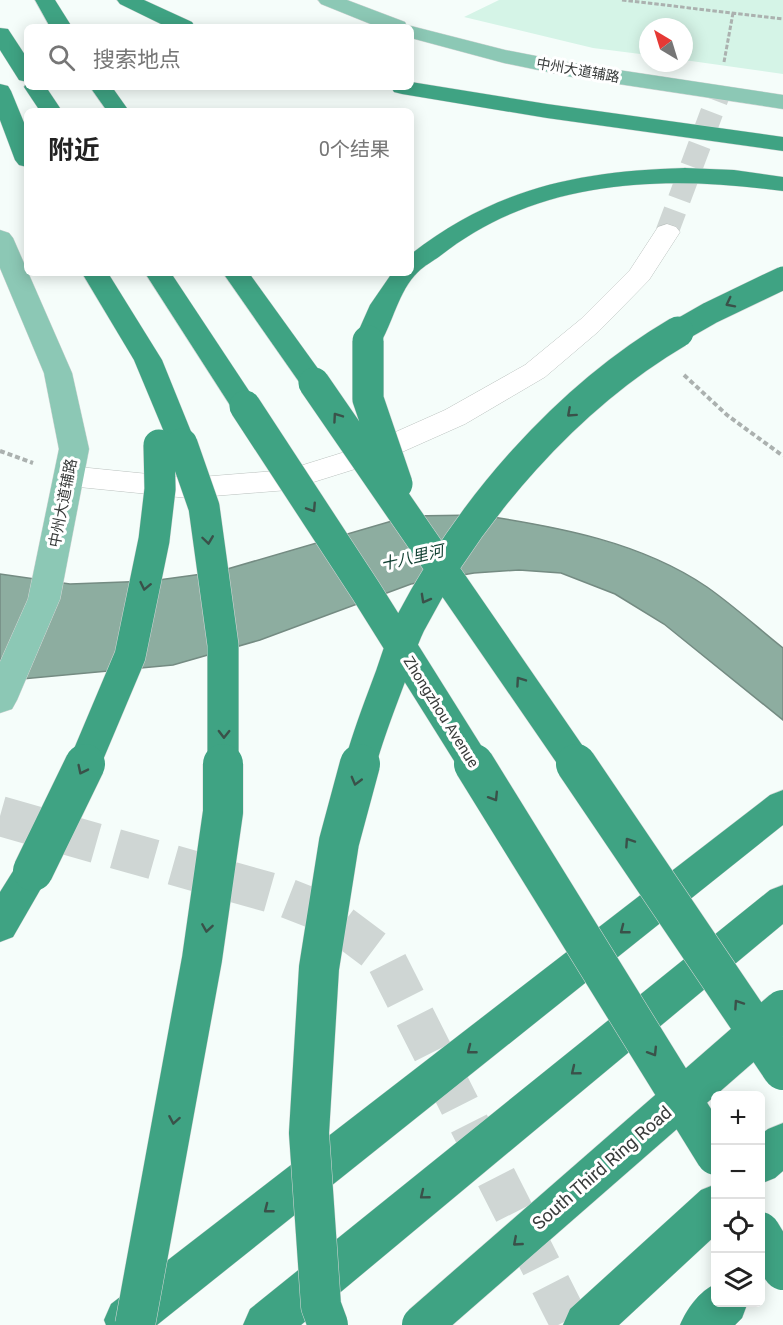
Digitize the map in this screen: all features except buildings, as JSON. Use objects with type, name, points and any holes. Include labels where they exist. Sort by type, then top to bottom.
[{"type":"highway","points":[[45,0],[59,24]]},
{"type":"highway","points":[[127,0],[178,24]]},
{"type":"highway","points":[[0,34],[24,70]]},
{"type":"highway","points":[[414,89],[547,111],[783,144]]},
{"type":"highway","points":[[37,90],[49,108]]},
{"type":"highway","points":[[103,90],[116,108]]},
{"type":"highway","points":[[0,91],[24,152]]},
{"type":"highway","points":[[547,111],[783,131]]},
{"type":"highway","points":[[414,263],[437,244],[479,217],[539,193],[572,185],[633,176],[680,174],[729,176],[783,184]]},
{"type":"highway","points":[[97,276],[148,360],[156,382],[171,444],[204,507],[223,645],[223,812],[204,948],[135,1325]]},
{"type":"highway","name":"Zhongzhou Avenue","points":[[160,276],[366,591],[711,1147]]},
{"type":"highway","points":[[238,276],[314,383],[783,1070]]},
{"type":"highway","points":[[403,276],[377,313],[368,340],[368,399],[408,520]]},
{"type":"highway","points":[[328,1325],[321,1306],[309,1133],[319,968],[339,843],[365,745],[409,626],[447,559],[508,480],[552,430],[608,380],[649,349],[710,313],[783,278]]},
{"type":"highway","points":[[0,925],[33,871],[91,751],[130,656],[154,540],[160,489],[171,444]]},
{"type":"highway","points":[[120,1325],[783,805]]},
{"type":"highway","points":[[266,1325],[783,901]]},
{"type":"highway","name":"South Third Ring Road","points":[[422,1325],[783,1010]]},
{"type":"highway","points":[[765,1159],[783,1143]]},
{"type":"highway","points":[[586,1325],[711,1210]]},
{"type":"highway","points":[[765,1240],[783,1270]]},
{"type":"highway","points":[[765,1265],[783,1248]]},
{"type":"highway","points":[[703,1325],[721,1307]]},
{"type":"main road","points":[[328,0],[389,24]]},
{"type":"main road","name":"中州大道辅路","points":[[414,33],[504,57],[783,102]]},
{"type":"main road","name":"中州大道辅路","points":[[0,238],[58,373],[74,449],[44,599],[0,700]]},
{"type":"street","points":[[68,484],[188,488],[288,480],[374,453],[455,417],[536,371],[590,325],[640,275],[667,232]]},
{"type":"path","points":[[622,0],[783,19]]},
{"type":"path","points":[[719,93],[733,13]]},
{"type":"path","points":[[683,374],[727,415],[783,456]]},
{"type":"shaded area","points":[[499,0],[783,0],[783,74],[693,61],[693,18],[639,18],[639,54],[593,48],[464,17]]},
{"type":"water","name":"十八里河","points":[[480,515],[569,531],[627,548],[682,571],[707,587],[783,648],[783,720],[664,624],[615,594],[561,573],[519,570],[474,573],[411,584],[260,640],[173,665],[0,681],[0,574],[70,584],[151,581],[217,572],[409,516]]},
{"type":"tunnel","points":[[667,232],[719,93]]},
{"type":"tunnel","points":[[0,816],[279,895],[325,913],[385,958],[571,1325]]}]
